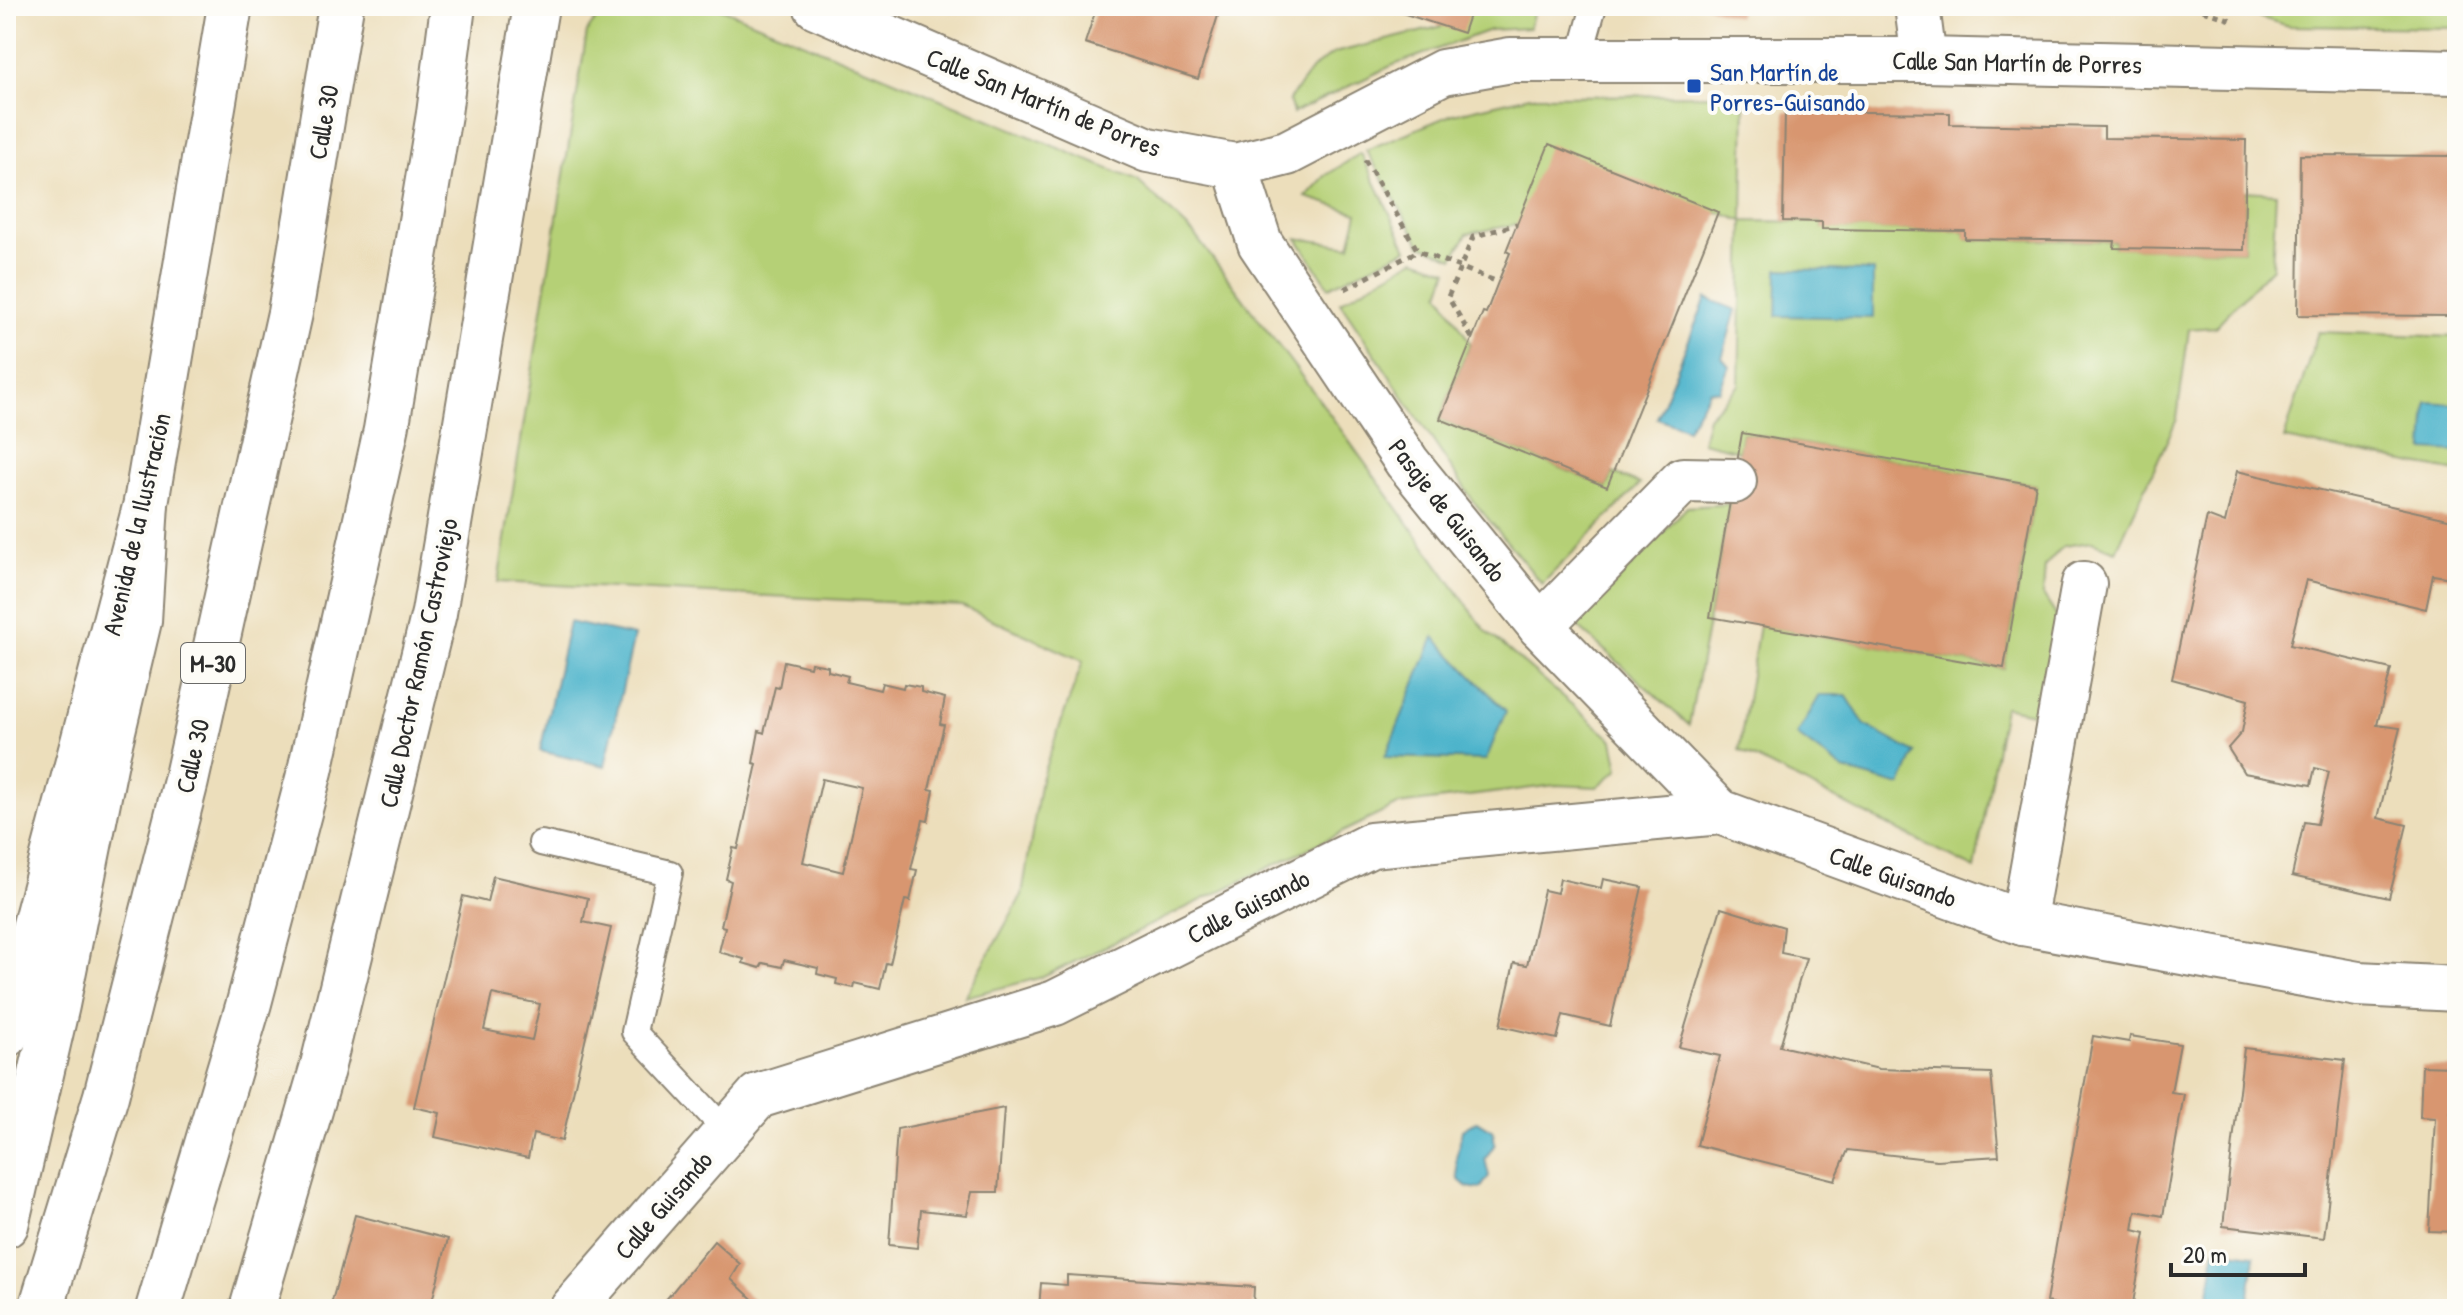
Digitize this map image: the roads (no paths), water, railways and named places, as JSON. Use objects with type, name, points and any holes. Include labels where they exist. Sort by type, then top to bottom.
[{"type":"main road","name":"Avenida de la Ilustración","points":[[6,1035],[146,503],[230,6]]},
{"type":"main road","name":"Calle 30","points":[[41,1309],[110,1081],[227,604],[290,313],[341,6]]},
{"type":"main road","points":[[163,1301],[249,1003],[310,771],[386,430],[439,114],[453,6]]},
{"type":"main road","name":"Calle Doctor Ramón Castroviejo","points":[[252,1309],[322,1069],[434,613],[536,6]]},
{"type":"main road","name":"Calle San Martín de Porres","points":[[816,6],[1148,150],[1235,166],[1287,153],[1443,72],[1511,60],[1924,60],[2457,72]]},
{"type":"main road","points":[[1917,6],[1924,60]]},
{"type":"main road","name":"Pasaje de Guisando","points":[[1235,166],[1260,243],[1407,462],[1540,626],[1720,812]]},
{"type":"main road","points":[[1540,626],[1683,480],[1734,481]]},
{"type":"main road","points":[[6,1225],[57,1005],[107,756],[139,621],[146,503]]},
{"type":"main road","points":[[2023,923],[2084,584]]},
{"type":"main road","name":"Calle Guisando","points":[[572,1309],[758,1096],[1055,1003],[1371,845],[1720,812],[2023,923],[2358,984],[2457,989]]},
{"type":"lane","points":[[1579,60],[1594,6]]},
{"type":"lane","points":[[541,843],[670,873],[634,1032],[727,1132]]},
{"type":"water","points":[[1778,269],[1873,271],[1873,318],[1777,316]]},
{"type":"water","points":[[1706,298],[1736,310],[1722,358],[1729,366],[1719,391],[1710,390],[1687,429],[1657,418]]},
{"type":"water","points":[[2427,402],[2457,404],[2457,452],[2424,450]]},
{"type":"water","points":[[569,622],[634,636],[605,766],[540,751]]},
{"type":"water","points":[[1434,637],[1506,711],[1486,760],[1385,757]]},
{"type":"water","points":[[1820,695],[1846,695],[1865,725],[1915,753],[1901,786],[1844,770],[1797,735]]},
{"type":"water","points":[[1477,1121],[1493,1131],[1495,1144],[1485,1159],[1489,1176],[1480,1189],[1467,1187],[1458,1179],[1456,1158],[1462,1130]]},
{"type":"water","points":[[2215,1250],[2255,1255],[2247,1309],[2207,1309]]},
{"type":"place","name":"San Martín de Porres-Guisando","points":[[1694,86]]}]
